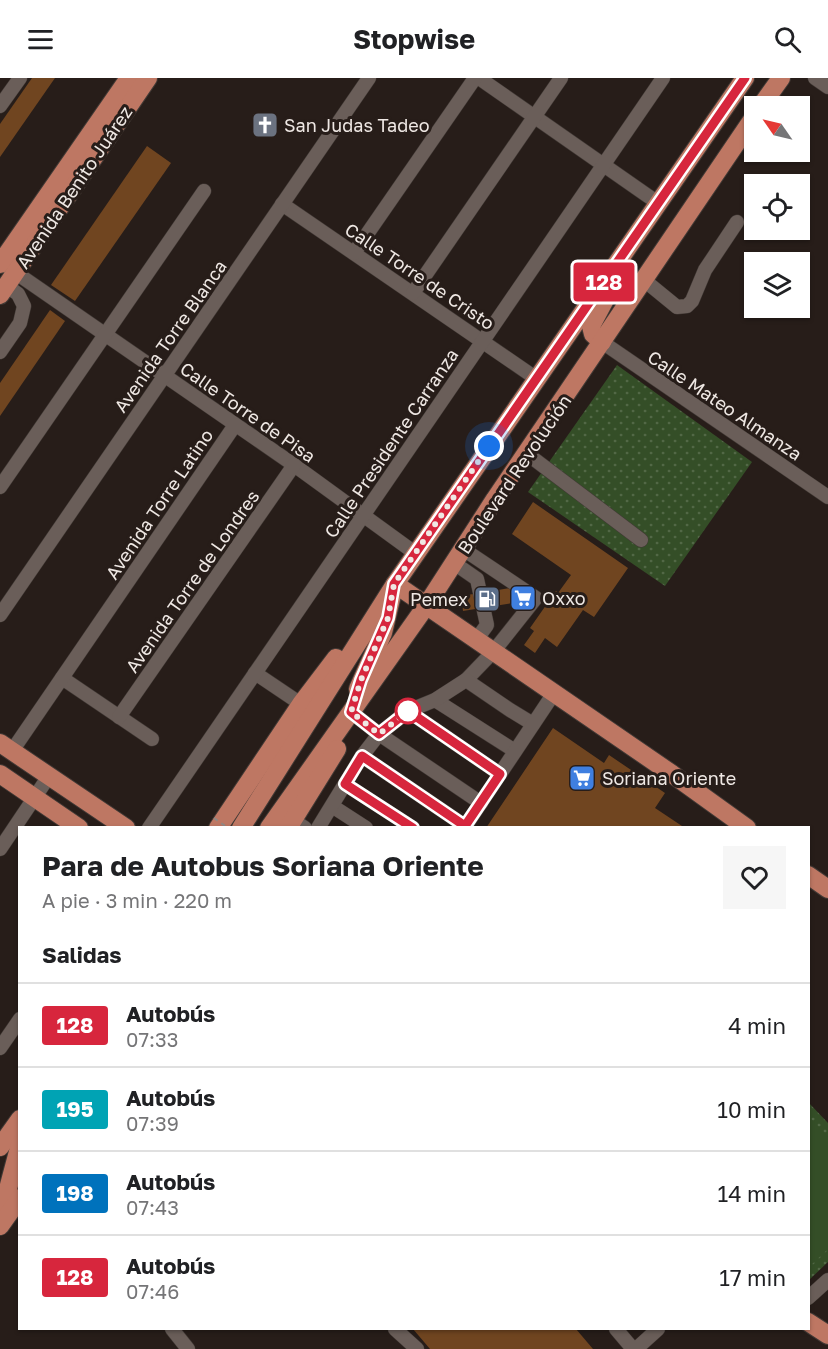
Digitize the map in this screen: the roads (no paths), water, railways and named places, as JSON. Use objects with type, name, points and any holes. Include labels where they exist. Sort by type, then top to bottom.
[{"type":"main road","points":[[94,156],[105,131],[131,87],[131,78]]},
{"type":"main road","name":"Avenida Benito Juárez","points":[[9,277],[131,78]]},
{"type":"main road","name":"Avenida Benito Juárez","points":[[9,277],[148,78]]},
{"type":"main road","points":[[243,826],[394,584],[745,78]]},
{"type":"main road","points":[[768,96],[781,78]]},
{"type":"main road","name":"Boulevard Revolución","points":[[270,826],[426,606],[526,453],[744,132]]},
{"type":"main road","points":[[602,342],[592,334],[591,326],[609,292],[622,256]]},
{"type":"main road","points":[[394,584],[744,826]]},
{"type":"main road","points":[[296,825],[341,741],[361,680],[388,618],[394,584]]},
{"type":"main road","points":[[216,823],[341,652],[369,625]]},
{"type":"main road","points":[[6,747],[123,826]]},
{"type":"main road","points":[[0,774],[76,826]]},
{"type":"main road","points":[[810,876],[828,889]]},
{"type":"main road","points":[[0,1147],[18,1122]]},
{"type":"main road","points":[[0,1180],[16,1161]]},
{"type":"main road","points":[[0,1212],[16,1161]]},
{"type":"main road","points":[[0,1226],[18,1201]]},
{"type":"main road","points":[[810,1323],[828,1335]]},
{"type":"street","points":[[0,106],[20,78]]},
{"type":"street","name":"Avenida Torre Blanca","points":[[0,615],[369,78]]},
{"type":"street","points":[[354,253],[477,78],[658,203]]},
{"type":"street","points":[[412,292],[561,78]]},
{"type":"street","name":"Calle Presidente Carranza","points":[[150,826],[663,78]]},
{"type":"street","points":[[814,78],[828,87]]},
{"type":"street","points":[[0,487],[204,191]]},
{"type":"street","name":"Calle Torre de Cristo","points":[[282,204],[537,379]]},
{"type":"street","points":[[644,280],[677,307],[687,306],[692,301],[705,270],[737,222]]},
{"type":"street","points":[[0,352],[20,323],[24,306],[9,277]]},
{"type":"street","name":"Calle Torre de Pisa","points":[[9,277],[105,335],[294,465],[416,553]]},
{"type":"street","name":"Calle Mateo Almanza","points":[[602,342],[828,497]]},
{"type":"street","name":"Avenida Torre Latino","points":[[6,747],[62,678],[236,425]]},
{"type":"street","points":[[526,453],[641,540]]},
{"type":"street","name":"Avenida Torre de Londres","points":[[119,717],[294,465]]},
{"type":"street","points":[[458,556],[477,579],[487,625],[476,640]]},
{"type":"street","points":[[319,826],[362,756],[379,734],[408,711],[435,700],[466,680],[493,652],[536,598],[458,556]]},
{"type":"street","points":[[255,673],[302,704]]},
{"type":"street","points":[[62,678],[152,739]]},
{"type":"street","points":[[466,680],[533,724]]},
{"type":"street","points":[[466,826],[554,693]]},
{"type":"street","points":[[435,700],[515,751]]},
{"type":"street","points":[[408,711],[500,774]]},
{"type":"street","points":[[351,712],[379,734],[481,803]]},
{"type":"street","points":[[362,756],[464,826]]},
{"type":"street","points":[[0,849],[50,776]]},
{"type":"street","points":[[345,784],[410,826]]},
{"type":"street","points":[[332,806],[363,826]]},
{"type":"street","points":[[0,1048],[14,1039]]},
{"type":"street","points":[[810,1296],[828,1280]]},
{"type":"street","points":[[173,1330],[188,1349]]},
{"type":"street","points":[[396,1330],[404,1349]]},
{"type":"street","points":[[396,1330],[417,1349]]},
{"type":"street","points":[[617,1330],[634,1349],[657,1330]]},
{"type":"place","name":"San Judas Tadeo","points":[[265,125]]},
{"type":"place","name":"Oxxo","points":[[523,598]]},
{"type":"place","name":"Pemex","points":[[487,599]]},
{"type":"place","name":"Soriana Oriente","points":[[582,778]]}]
